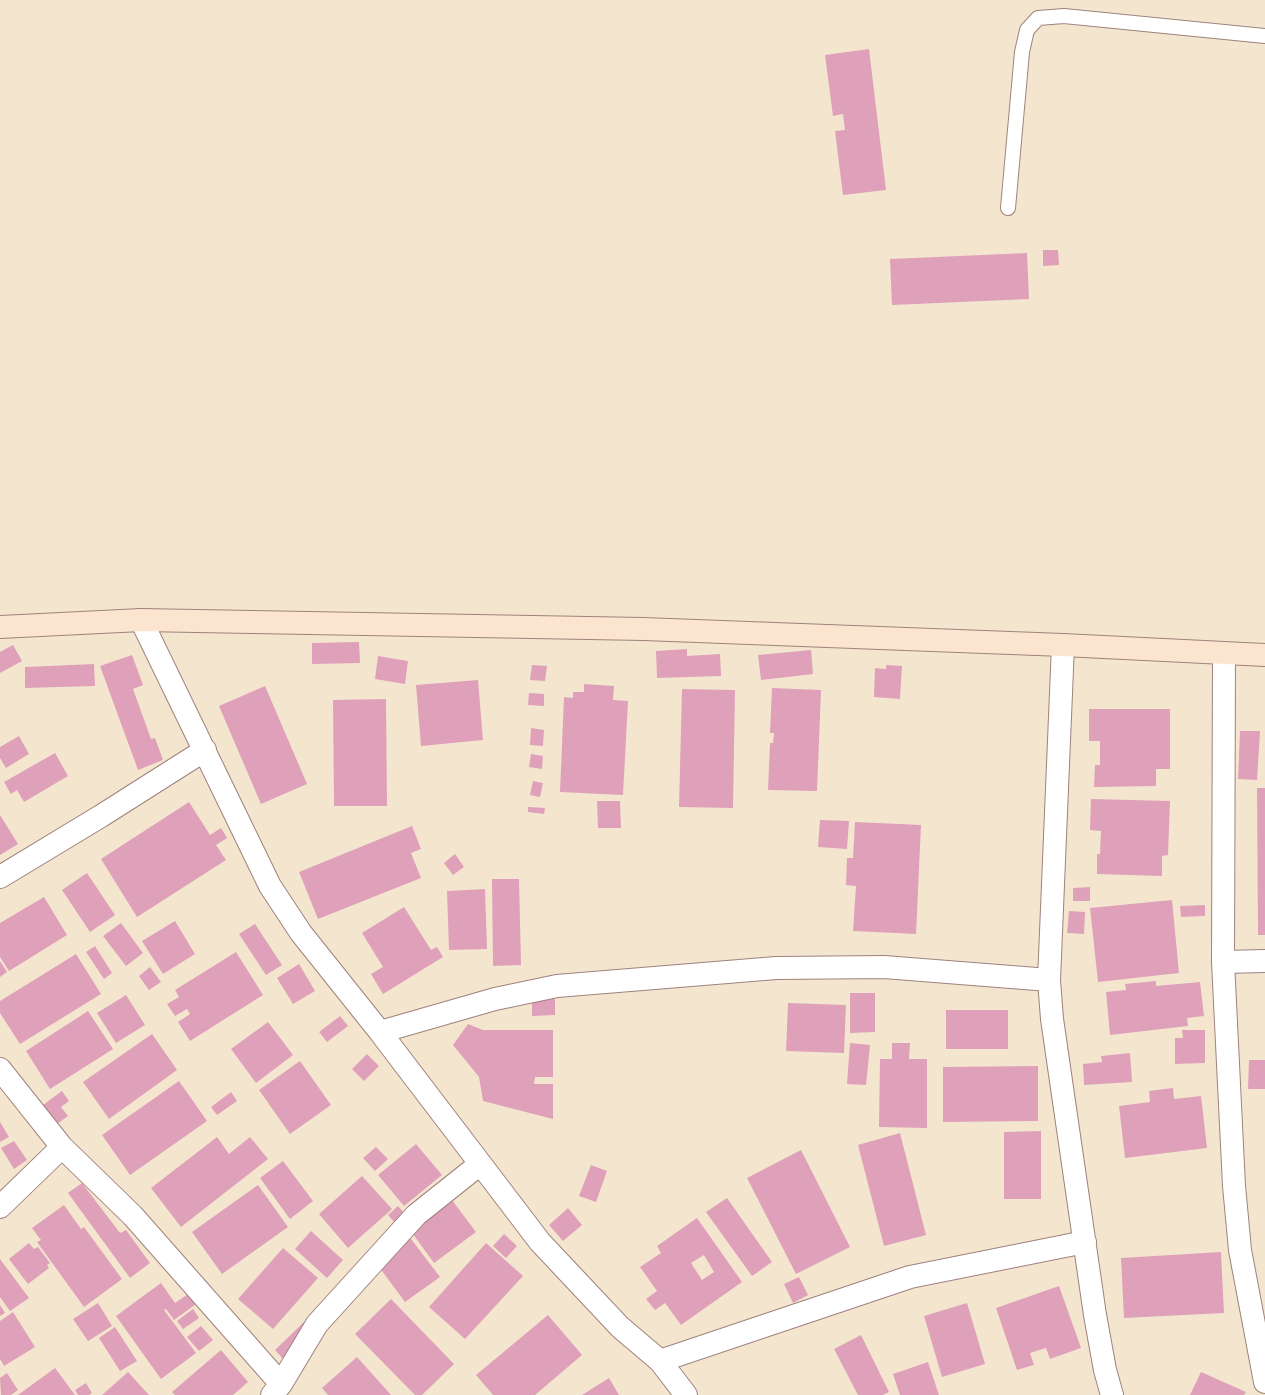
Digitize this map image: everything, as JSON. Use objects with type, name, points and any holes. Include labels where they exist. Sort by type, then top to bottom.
[{"type":"street","points":[[141,620],[270,886],[301,933],[380,1032],[540,1242],[620,1327],[660,1361],[686,1395]]},
{"type":"street","points":[[0,627],[141,620],[644,630],[1063,645],[1265,655]]},
{"type":"street","points":[[1063,645],[1049,980],[1052,1019],[1095,1315],[1105,1370],[1112,1395]]},
{"type":"street","points":[[1224,654],[1223,962],[1234,1186],[1240,1250],[1265,1382]]},
{"type":"street","points":[[0,877],[101,816],[205,750]]},
{"type":"street","points":[[1223,962],[1265,961]]},
{"type":"street","points":[[380,1032],[496,999],[557,986],[760,970],[884,967],[1049,980]]},
{"type":"street","points":[[0,1069],[62,1147],[133,1216],[277,1390],[317,1324],[416,1215],[480,1164]]},
{"type":"street","points":[[0,1207],[62,1147]]},
{"type":"street","points":[[660,1361],[910,1277],[1085,1242]]},
{"type":"lane","points":[[1008,208],[1022,52],[1027,30],[1038,18],[1064,16],[1265,36]]},
{"type":"building","points":[[869,49],[886,190],[843,195],[835,131],[845,130],[843,114],[833,116],[825,55]]},
{"type":"building","points":[[1043,250],[1058,250],[1059,265],[1043,266]]},
{"type":"building","points":[[1027,253],[1029,299],[892,305],[890,259]]},
{"type":"building","points":[[359,642],[360,663],[312,664],[312,643]]},
{"type":"building","points":[[13,645],[22,661],[0,673],[0,652]]},
{"type":"building","points":[[687,649],[687,656],[720,654],[721,676],[657,678],[656,651]]},
{"type":"building","points":[[811,650],[813,674],[761,680],[758,655]]},
{"type":"building","points":[[132,655],[143,685],[133,689],[151,739],[155,738],[163,760],[138,770],[100,666]]},
{"type":"building","points":[[378,656],[408,661],[405,684],[375,679]]},
{"type":"building","points":[[94,664],[95,686],[25,688],[25,667]]},
{"type":"building","points":[[532,665],[547,666],[545,681],[530,680]]},
{"type":"building","points":[[886,665],[902,666],[900,699],[874,697],[875,668],[886,669]]},
{"type":"building","points":[[478,680],[483,740],[421,746],[416,685]]},
{"type":"building","points":[[584,684],[614,686],[613,700],[628,701],[623,795],[560,792],[564,697],[573,698],[573,692],[584,692]]},
{"type":"building","points":[[265,686],[307,784],[261,804],[219,706]]},
{"type":"building","points":[[772,688],[821,690],[817,791],[768,790],[770,743],[773,743],[774,733],[770,733]]},
{"type":"building","points":[[682,689],[735,690],[733,808],[679,807]]},
{"type":"building","points":[[529,693],[544,694],[544,706],[528,705]]},
{"type":"building","points":[[386,699],[387,806],[334,806],[333,700]]},
{"type":"building","points":[[1089,709],[1170,709],[1170,769],[1156,769],[1156,786],[1094,787],[1095,765],[1100,765],[1100,741],[1089,741]]},
{"type":"building","points":[[531,728],[544,730],[543,746],[530,745]]},
{"type":"building","points":[[1240,731],[1260,731],[1257,780],[1238,779]]},
{"type":"building","points":[[19,736],[29,754],[6,768],[0,758],[0,747]]},
{"type":"building","points":[[55,753],[68,776],[24,802],[17,790],[11,794],[4,782]]},
{"type":"building","points":[[531,754],[543,756],[542,769],[529,767]]},
{"type":"building","points":[[533,781],[543,783],[540,797],[530,795]]},
{"type":"building","points":[[1257,788],[1265,788],[1265,935],[1258,935]]},
{"type":"building","points":[[1091,799],[1170,801],[1168,855],[1162,856],[1162,876],[1097,874],[1097,854],[1100,854],[1101,831],[1090,830]]},
{"type":"building","points":[[597,801],[620,801],[621,828],[598,828]]},
{"type":"building","points":[[189,802],[210,835],[221,828],[227,838],[216,845],[226,860],[137,917],[101,859]]},
{"type":"building","points":[[528,807],[545,808],[544,814],[528,812]]},
{"type":"building","points":[[0,815],[18,844],[0,855]]},
{"type":"building","points":[[820,820],[849,821],[847,849],[818,847]]},
{"type":"building","points":[[855,822],[921,825],[916,934],[853,931],[856,886],[846,885],[847,858],[853,858]]},
{"type":"building","points":[[412,826],[421,849],[411,853],[421,878],[318,919],[299,872]]},
{"type":"building","points":[[455,854],[464,867],[453,875],[444,863]]},
{"type":"building","points":[[87,873],[115,915],[90,932],[62,890]]},
{"type":"building","points":[[492,879],[519,879],[521,965],[493,966]]},
{"type":"building","points":[[1090,887],[1090,901],[1073,901],[1073,888]]},
{"type":"building","points":[[485,889],[487,949],[449,950],[447,891]]},
{"type":"building","points":[[44,897],[67,935],[9,971],[0,957],[0,923]]},
{"type":"building","points":[[1172,900],[1179,973],[1098,982],[1090,908]]},
{"type":"building","points":[[1205,905],[1205,916],[1181,917],[1180,906]]},
{"type":"building","points":[[404,907],[431,950],[437,947],[443,957],[383,994],[371,974],[383,967],[362,933]]},
{"type":"building","points":[[1069,911],[1085,912],[1084,934],[1067,933]]},
{"type":"building","points":[[175,921],[195,954],[163,974],[142,941]]},
{"type":"building","points":[[121,923],[143,953],[126,966],[103,936]]},
{"type":"building","points":[[255,924],[282,965],[266,975],[239,934]]},
{"type":"building","points":[[95,946],[112,973],[104,979],[86,952]]},
{"type":"building","points":[[236,952],[263,995],[190,1041],[178,1022],[190,1014],[187,1009],[175,1016],[167,1004],[179,997],[175,990]]},
{"type":"building","points":[[76,954],[101,994],[20,1044],[0,1013],[0,1001]]},
{"type":"building","points":[[0,961],[7,972],[0,977]]},
{"type":"building","points":[[299,964],[315,991],[293,1004],[277,978]]},
{"type":"building","points":[[150,967],[161,982],[149,990],[139,976]]},
{"type":"building","points":[[1156,981],[1156,986],[1200,982],[1204,1016],[1187,1018],[1188,1026],[1110,1035],[1106,992],[1126,990],[1125,984]]},
{"type":"building","points":[[850,993],[875,993],[875,1032],[850,1033]]},
{"type":"building","points":[[126,995],[145,1025],[116,1043],[97,1013]]},
{"type":"building","points":[[555,999],[555,1015],[532,1016],[532,1000]]},
{"type":"building","points":[[788,1003],[846,1005],[844,1053],[786,1051]]},
{"type":"building","points":[[946,1010],[1008,1010],[1008,1049],[946,1049]]},
{"type":"building","points":[[88,1011],[113,1049],[50,1089],[26,1051]]},
{"type":"building","points":[[340,1016],[348,1026],[327,1042],[319,1032]]},
{"type":"building","points":[[268,1022],[293,1055],[256,1083],[231,1049]]},
{"type":"building","points":[[468,1024],[483,1030],[553,1030],[553,1077],[535,1077],[534,1084],[553,1084],[553,1119],[483,1101],[479,1077],[453,1045]]},
{"type":"building","points":[[1182,1030],[1205,1030],[1205,1063],[1175,1064],[1175,1038],[1183,1038]]},
{"type":"building","points":[[152,1034],[177,1070],[109,1119],[83,1082]]},
{"type":"building","points":[[850,1043],[870,1045],[866,1085],[847,1084]]},
{"type":"building","points":[[892,1043],[910,1043],[909,1059],[927,1059],[927,1128],[879,1127],[880,1059],[892,1059]]},
{"type":"building","points":[[1130,1053],[1132,1082],[1084,1085],[1083,1064],[1102,1062],[1101,1056]]},
{"type":"building","points":[[367,1054],[379,1066],[364,1081],[352,1069]]},
{"type":"building","points":[[1249,1060],[1265,1060],[1265,1089],[1248,1089]]},
{"type":"building","points":[[300,1061],[331,1105],[290,1134],[259,1090]]},
{"type":"building","points":[[1038,1066],[1038,1121],[943,1122],[943,1067]]},
{"type":"building","points":[[179,1081],[207,1121],[130,1175],[102,1135]]},
{"type":"building","points":[[1173,1088],[1174,1099],[1201,1096],[1207,1148],[1125,1158],[1119,1106],[1150,1102],[1149,1091]]},
{"type":"building","points":[[62,1091],[69,1101],[61,1107],[68,1116],[53,1127],[39,1108]]},
{"type":"building","points":[[231,1092],[237,1101],[217,1115],[211,1107]]},
{"type":"building","points":[[0,1122],[9,1137],[0,1142]]},
{"type":"building","points":[[1041,1131],[1041,1199],[1004,1199],[1004,1132]]},
{"type":"building","points":[[900,1133],[926,1235],[884,1246],[858,1145]]},
{"type":"building","points":[[217,1137],[229,1154],[250,1137],[268,1159],[181,1227],[151,1188]]},
{"type":"building","points":[[14,1141],[27,1160],[14,1169],[1,1148]]},
{"type":"building","points":[[416,1144],[442,1175],[404,1206],[378,1175]]},
{"type":"building","points":[[376,1147],[388,1159],[375,1171],[363,1158]]},
{"type":"building","points":[[801,1150],[850,1247],[796,1274],[747,1178]]},
{"type":"building","points":[[283,1161],[313,1201],[290,1219],[260,1178]]},
{"type":"building","points":[[591,1165],[607,1171],[596,1202],[579,1196]]},
{"type":"building","points":[[362,1176],[392,1209],[348,1248],[319,1214]]},
{"type":"building","points":[[82,1183],[120,1233],[126,1230],[150,1263],[130,1278],[68,1193]]},
{"type":"building","points":[[258,1185],[288,1227],[222,1274],[192,1232]]},
{"type":"building","points":[[449,1196],[476,1232],[434,1263],[407,1226]]},
{"type":"building","points":[[727,1198],[772,1262],[752,1276],[706,1212]]},
{"type":"building","points":[[64,1205],[81,1229],[84,1227],[122,1279],[84,1307],[37,1242],[41,1240],[32,1228]]},
{"type":"building","points":[[398,1206],[406,1215],[396,1224],[388,1215]]},
{"type":"building","points":[[568,1208],[582,1225],[563,1241],[549,1225]]},
{"type":"building","points":[[697,1218],[742,1282],[681,1325],[665,1303],[655,1310],[646,1299],[657,1291],[640,1267],[661,1253],[657,1246]],"holes":[[[704,1255],[714,1272],[702,1280],[691,1263]]]},
{"type":"building","points":[[311,1231],[343,1260],[327,1278],[295,1249]]},
{"type":"building","points":[[405,1231],[440,1277],[405,1302],[371,1256]]},
{"type":"building","points":[[504,1234],[517,1246],[506,1258],[493,1246]]},
{"type":"building","points":[[29,1243],[34,1249],[38,1247],[50,1263],[47,1265],[49,1268],[28,1284],[9,1259]]},
{"type":"building","points":[[486,1243],[523,1276],[465,1339],[429,1307]]},
{"type":"building","points":[[283,1248],[318,1278],[273,1329],[238,1299]]},
{"type":"building","points":[[1221,1252],[1224,1313],[1124,1318],[1121,1258]]},
{"type":"building","points":[[0,1259],[29,1298],[10,1311],[0,1297]]},
{"type":"building","points":[[799,1277],[808,1295],[793,1303],[784,1284]]},
{"type":"building","points":[[161,1283],[175,1303],[191,1292],[199,1302],[174,1320],[166,1309],[164,1310],[196,1353],[161,1379],[116,1316]]},
{"type":"building","points":[[1059,1286],[1081,1348],[1050,1359],[1046,1348],[1030,1353],[1034,1365],[1017,1370],[996,1308]]},
{"type":"building","points":[[391,1299],[454,1364],[422,1395],[415,1395],[355,1334]]},
{"type":"building","points":[[98,1303],[112,1326],[88,1341],[73,1319]]},
{"type":"building","points":[[967,1303],[985,1364],[942,1377],[924,1316]]},
{"type":"building","points":[[0,1305],[5,1313],[0,1316]]},
{"type":"building","points":[[193,1309],[199,1318],[183,1329],[177,1321]]},
{"type":"building","points":[[13,1312],[35,1347],[4,1366],[0,1359],[0,1321]]},
{"type":"building","points":[[548,1315],[582,1355],[535,1395],[493,1395],[476,1375]]},
{"type":"building","points":[[304,1322],[315,1332],[285,1361],[275,1350]]},
{"type":"building","points":[[201,1326],[213,1340],[199,1351],[187,1337]]},
{"type":"building","points":[[115,1327],[137,1361],[120,1371],[99,1338]]},
{"type":"building","points":[[861,1335],[889,1392],[883,1395],[858,1395],[834,1349]]},
{"type":"building","points":[[221,1350],[248,1382],[233,1395],[175,1395],[172,1392]]},
{"type":"building","points":[[357,1357],[391,1395],[328,1395],[322,1388]]},
{"type":"building","points":[[928,1362],[939,1395],[900,1395],[893,1374]]},
{"type":"building","points":[[55,1368],[75,1395],[18,1395]]},
{"type":"building","points":[[128,1372],[149,1395],[102,1395]]},
{"type":"building","points":[[1201,1372],[1246,1392],[1244,1395],[1190,1395]]},
{"type":"building","points":[[7,1373],[18,1390],[11,1395],[1,1395],[0,1378]]},
{"type":"building","points":[[609,1378],[619,1395],[582,1395]]},
{"type":"building","points":[[86,1383],[92,1393],[89,1395],[78,1395],[75,1390]]}]
